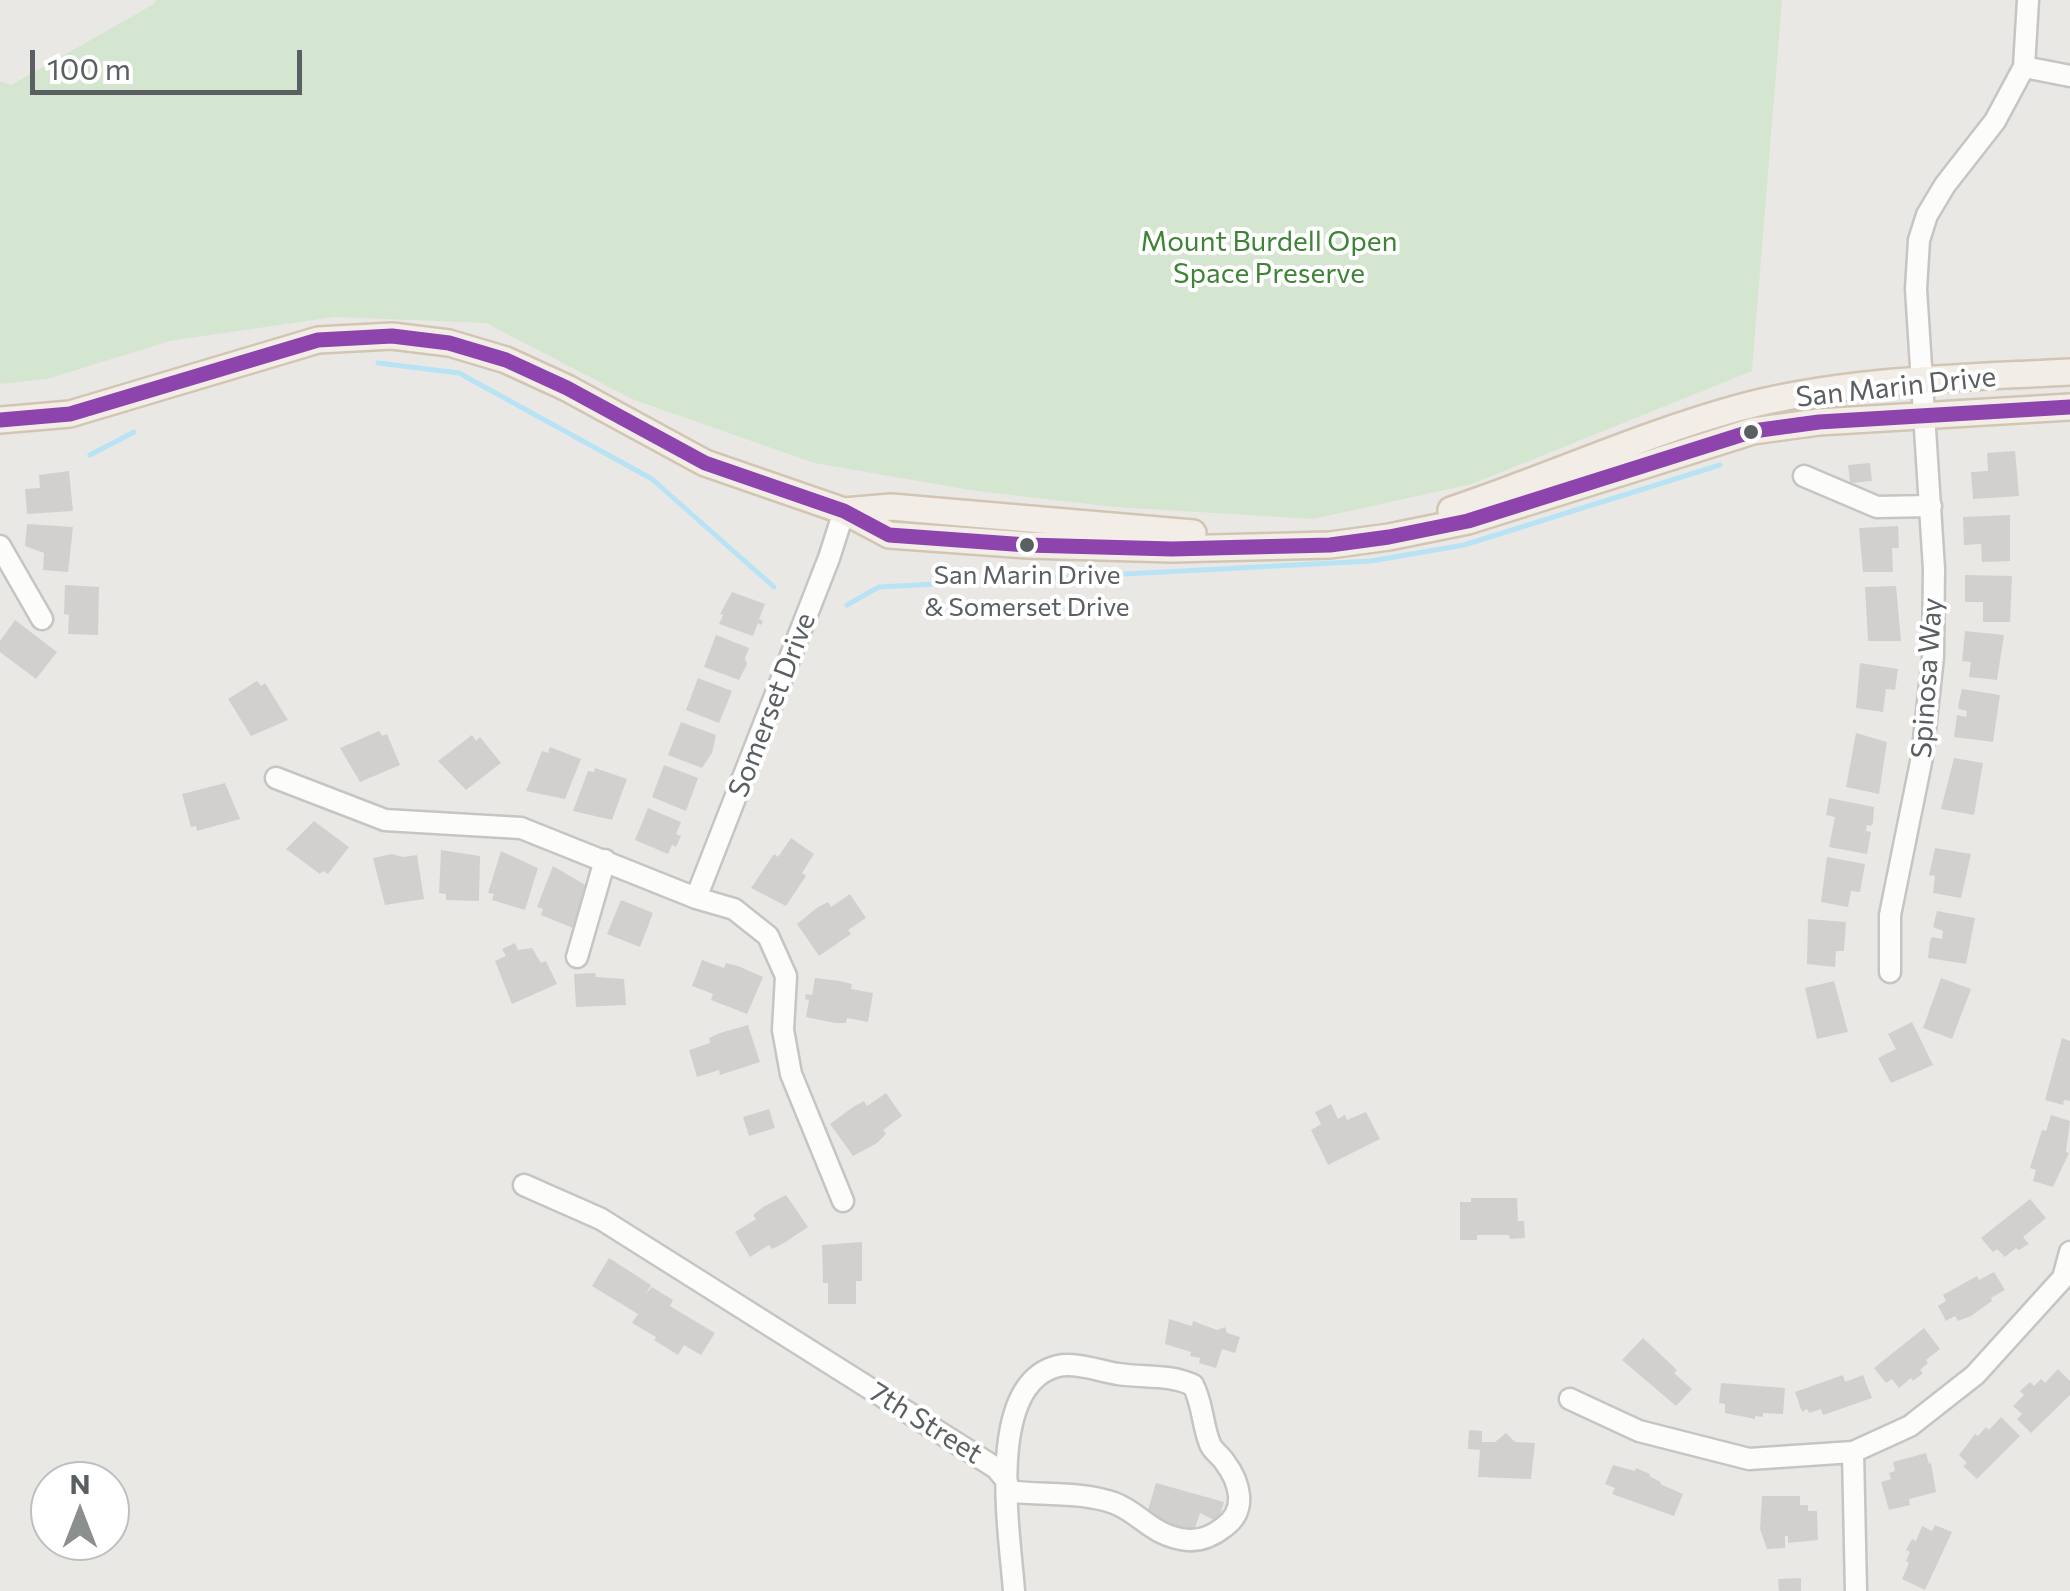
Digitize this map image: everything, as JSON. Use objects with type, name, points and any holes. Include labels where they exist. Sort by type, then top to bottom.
[{"type":"main road","name":"San Marin Drive","points":[[0,420],[70,414],[318,340],[392,336],[449,343],[506,360],[567,388],[705,464],[844,511],[890,535],[1172,549],[1330,545],[1468,521],[1753,431],[1819,422],[2070,407]]},
{"type":"main road","name":"San Marin Drive","points":[[844,511],[891,507],[1181,533],[1281,533],[1378,524],[1453,510],[1652,436],[1739,408],[1807,392],[1923,380],[2070,372]]},
{"type":"street","points":[[2028,0],[2024,67],[2070,76]]},
{"type":"street","name":"Spinosa Way","points":[[1890,972],[1890,915],[1922,757],[1931,675],[1934,569],[1916,289],[1919,240],[1945,185],[1995,121],[2024,67]]},
{"type":"street","points":[[1804,476],[1877,507],[1931,506]]},
{"type":"street","name":"Somerset Drive","points":[[696,898],[844,511]]},
{"type":"street","points":[[0,546],[42,618]]},
{"type":"street","points":[[276,778],[385,820],[520,828],[696,898],[734,909],[768,936],[786,976],[783,1030],[791,1074],[843,1201]]},
{"type":"street","points":[[577,957],[605,860]]},
{"type":"street","name":"7th Street","points":[[524,1185],[600,1219],[749,1310],[996,1468],[1007,1486]]},
{"type":"street","points":[[1570,1399],[1639,1431],[1749,1458],[1854,1452],[1910,1426],[1975,1375],[2066,1280],[2070,1252]]},
{"type":"street","points":[[1007,1486],[1116,1504],[1150,1529],[1190,1540],[1208,1537],[1227,1525],[1237,1514],[1241,1498],[1234,1474],[1210,1447],[1203,1404],[1193,1385],[1174,1376],[1123,1375],[1062,1365],[1041,1372],[1022,1392],[1013,1414],[1007,1486],[1014,1591]]},
{"type":"street","points":[[1854,1452],[1856,1591]]},
{"type":"green space","name":"Mount Burdell Open Space Preserve","points":[[156,0],[1782,0],[1752,371],[1472,484],[1313,519],[1115,507],[976,491],[814,463],[632,399],[486,323],[334,317],[170,341],[47,379],[0,384],[0,81],[11,85]]},
{"type":"building","points":[[2015,451],[2019,496],[1973,499],[1971,472],[1988,471],[1987,453]]},
{"type":"building","points":[[1870,463],[1872,481],[1850,483],[1848,465]]},
{"type":"building","points":[[69,471],[73,511],[27,514],[25,489],[40,488],[39,475]]},
{"type":"building","points":[[2010,515],[2010,561],[1982,562],[1981,544],[1964,545],[1963,517]]},
{"type":"building","points":[[27,524],[73,527],[68,572],[43,570],[44,553],[25,546]]},
{"type":"building","points":[[1898,526],[1899,548],[1892,548],[1893,572],[1863,572],[1859,528]]},
{"type":"building","points":[[1965,575],[2012,576],[2010,622],[1983,622],[1983,602],[1965,602]]},
{"type":"building","points":[[65,585],[99,587],[98,635],[68,634]]},
{"type":"building","points":[[1896,586],[1901,641],[1868,641],[1865,587]]},
{"type":"building","points":[[732,592],[765,604],[759,619],[763,621],[758,623],[753,636],[719,624]]},
{"type":"building","points":[[15,620],[57,652],[36,679],[0,652],[0,641]]},
{"type":"building","points":[[1965,631],[2004,635],[1997,680],[1969,677],[1971,662],[1962,661]]},
{"type":"building","points":[[716,635],[749,648],[739,680],[704,667]]},
{"type":"building","points":[[1860,663],[1898,669],[1895,690],[1886,689],[1883,712],[1856,708]]},
{"type":"building","points":[[698,678],[732,691],[719,723],[686,710]]},
{"type":"building","points":[[257,681],[261,686],[265,683],[288,720],[251,736],[228,699]]},
{"type":"building","points":[[1962,689],[2000,695],[1993,742],[1954,737],[1957,715],[1966,717],[1967,711],[1958,706]]},
{"type":"building","points":[[681,722],[716,735],[712,753],[702,768],[668,755]]},
{"type":"building","points":[[379,731],[382,736],[387,734],[400,765],[360,782],[340,748]]},
{"type":"building","points":[[1856,733],[1887,742],[1879,794],[1846,787]]},
{"type":"building","points":[[472,735],[476,741],[480,737],[501,763],[466,790],[438,761]]},
{"type":"building","points":[[550,747],[581,759],[565,799],[526,791],[542,751],[548,753]]},
{"type":"building","points":[[1954,758],[1983,763],[1974,815],[1941,809]]},
{"type":"building","points":[[664,765],[698,778],[686,811],[652,797]]},
{"type":"building","points":[[595,768],[627,779],[612,820],[573,811],[588,771],[594,772]]},
{"type":"building","points":[[225,783],[240,819],[197,831],[196,826],[191,827],[182,794]]},
{"type":"building","points":[[1829,798],[1874,807],[1873,823],[1867,825],[1866,831],[1871,832],[1867,854],[1829,847],[1835,817],[1826,815]]},
{"type":"building","points":[[648,808],[681,822],[676,834],[681,836],[668,854],[635,840]]},
{"type":"building","points":[[314,821],[349,847],[328,874],[320,874],[286,849]]},
{"type":"building","points":[[791,838],[814,854],[802,873],[806,876],[786,906],[751,888],[774,854],[778,857]]},
{"type":"building","points":[[1935,848],[1971,854],[1961,898],[1933,893],[1935,876],[1929,875]]},
{"type":"building","points":[[441,850],[480,856],[479,901],[446,900],[446,894],[439,893]]},
{"type":"building","points":[[501,851],[538,868],[525,910],[492,900],[494,894],[488,893]]},
{"type":"building","points":[[417,855],[424,899],[385,905],[373,858]]},
{"type":"building","points":[[1827,857],[1865,864],[1860,892],[1851,891],[1848,907],[1821,902]]},
{"type":"building","points":[[553,866],[587,886],[573,928],[541,915],[543,909],[537,907]]},
{"type":"building","points":[[850,894],[866,918],[848,930],[851,934],[819,956],[797,924],[818,907],[828,902],[831,907]]},
{"type":"building","points":[[621,900],[653,913],[640,947],[607,934]]},
{"type":"building","points":[[1937,911],[1975,918],[1966,964],[1928,958],[1932,937],[1942,939],[1943,931],[1933,927]]},
{"type":"building","points":[[1808,919],[1846,922],[1844,951],[1836,951],[1835,967],[1807,964]]},
{"type":"building","points":[[515,943],[518,950],[532,948],[541,963],[546,961],[557,984],[512,1004],[495,961],[506,956],[502,949]]},
{"type":"building","points":[[702,960],[724,968],[726,963],[738,966],[763,977],[747,1014],[711,1000],[713,994],[692,986]]},
{"type":"building","points":[[595,973],[596,977],[624,979],[626,1005],[576,1007],[574,974]]},
{"type":"building","points":[[815,978],[852,984],[851,989],[873,993],[868,1022],[847,1018],[846,1023],[835,1023],[806,1017],[806,994],[812,995]]},
{"type":"building","points":[[1941,978],[1971,989],[1952,1039],[1923,1028]]},
{"type":"building","points":[[1834,981],[1848,1032],[1817,1039],[1805,988]]},
{"type":"building","points":[[1912,1022],[1933,1065],[1891,1083],[1878,1058],[1896,1049],[1888,1034]]},
{"type":"building","points":[[748,1025],[760,1062],[720,1075],[719,1070],[697,1077],[689,1050],[710,1043],[709,1038],[720,1033]]},
{"type":"building","points":[[2062,1038],[2070,1041],[2070,1101],[2064,1100],[2063,1105],[2045,1100]]},
{"type":"building","points":[[886,1093],[902,1116],[883,1130],[886,1134],[877,1143],[853,1156],[830,1124],[853,1107],[864,1101],[867,1106]]},
{"type":"building","points":[[1331,1104],[1338,1119],[1345,1115],[1347,1120],[1366,1112],[1380,1139],[1328,1165],[1311,1130],[1321,1124],[1315,1112]]},
{"type":"building","points":[[769,1109],[775,1128],[749,1136],[743,1117]]},
{"type":"building","points":[[2051,1115],[2070,1121],[2066,1152],[2069,1153],[2053,1187],[2033,1181],[2036,1170],[2030,1168]]},
{"type":"building","points":[[786,1195],[808,1227],[784,1243],[772,1249],[769,1245],[750,1257],[735,1232],[756,1219],[753,1215],[763,1207]]},
{"type":"building","points":[[1471,1198],[1517,1198],[1518,1221],[1524,1221],[1525,1238],[1477,1235],[1477,1240],[1460,1240],[1460,1202],[1471,1202]]},
{"type":"building","points":[[2030,1199],[2046,1218],[2023,1237],[2029,1244],[2005,1257],[1997,1249],[1993,1252],[1981,1238]]},
{"type":"building","points":[[862,1242],[862,1281],[856,1281],[856,1304],[828,1304],[822,1245]]},
{"type":"building","points":[[609,1258],[651,1285],[646,1293],[652,1287],[673,1300],[670,1306],[715,1333],[701,1355],[684,1345],[678,1355],[654,1340],[656,1337],[632,1323],[638,1314],[592,1286]]},
{"type":"building","points":[[1994,1272],[2005,1290],[1971,1316],[1958,1321],[1955,1316],[1946,1321],[1938,1306],[1946,1301],[1943,1295],[1977,1276],[1979,1280]]},
{"type":"building","points":[[1169,1319],[1192,1326],[1193,1321],[1217,1330],[1225,1327],[1227,1333],[1240,1337],[1235,1353],[1222,1349],[1216,1368],[1199,1363],[1200,1358],[1190,1356],[1191,1352],[1165,1344]]},
{"type":"building","points":[[1924,1328],[1940,1349],[1926,1360],[1928,1363],[1920,1370],[1923,1373],[1913,1381],[1911,1378],[1899,1388],[1892,1379],[1886,1383],[1874,1368]]},
{"type":"building","points":[[1643,1338],[1692,1389],[1676,1406],[1622,1360]]},
{"type":"building","points":[[2058,1369],[2070,1381],[2070,1395],[2031,1433],[2017,1419],[2022,1414],[2013,1406],[2030,1382],[2034,1386],[2041,1379],[2045,1383]]},
{"type":"building","points":[[1843,1375],[1845,1382],[1863,1375],[1872,1398],[1823,1415],[1821,1409],[1802,1412],[1795,1392]]},
{"type":"building","points":[[1721,1383],[1785,1388],[1783,1414],[1763,1413],[1763,1417],[1755,1419],[1725,1413],[1725,1404],[1719,1403]]},
{"type":"building","points":[[2001,1417],[2020,1436],[1977,1479],[1963,1466],[1967,1463],[1959,1455],[1975,1434],[1978,1436],[1986,1427],[1989,1430]]},
{"type":"building","points":[[1469,1430],[1482,1431],[1482,1442],[1495,1442],[1506,1433],[1515,1442],[1535,1443],[1531,1479],[1478,1477],[1480,1450],[1468,1449]]},
{"type":"building","points":[[1926,1453],[1936,1492],[1909,1499],[1910,1505],[1889,1510],[1881,1482],[1891,1479],[1889,1473],[1895,1471],[1893,1462]]},
{"type":"building","points":[[1613,1465],[1635,1471],[1636,1468],[1683,1494],[1674,1516],[1612,1494],[1615,1488],[1605,1484]]},
{"type":"building","points":[[1156,1483],[1224,1502],[1218,1522],[1200,1513],[1193,1534],[1145,1520]]},
{"type":"building","points":[[1762,1496],[1800,1496],[1800,1505],[1817,1511],[1818,1540],[1788,1543],[1785,1536],[1785,1548],[1767,1549],[1760,1529]]},
{"type":"building","points":[[1935,1525],[1952,1532],[1925,1590],[1902,1579],[1909,1563],[1906,1561],[1910,1552],[1906,1550],[1912,1539],[1916,1541],[1922,1526],[1932,1531]]},
{"type":"building","points":[[1801,1578],[1801,1591],[1779,1591],[1778,1579]]},
{"type":"waterway","points":[[378,363],[459,373],[652,479],[774,587]]},
{"type":"waterway","points":[[90,455],[134,432]]},
{"type":"waterway","points":[[847,605],[879,587],[1371,561],[1464,545],[1720,465]]},
{"type":"transit line","points":[[0,420],[70,414],[318,340],[392,336],[449,343],[506,360],[567,388],[705,463],[844,511],[889,535],[1027,545],[1172,549],[1330,545],[1468,521],[1753,431],[1819,422],[2070,407]]},
{"type":"place","name":"San Marin Drive & Somerset Drive","points":[[1027,545]]}]
